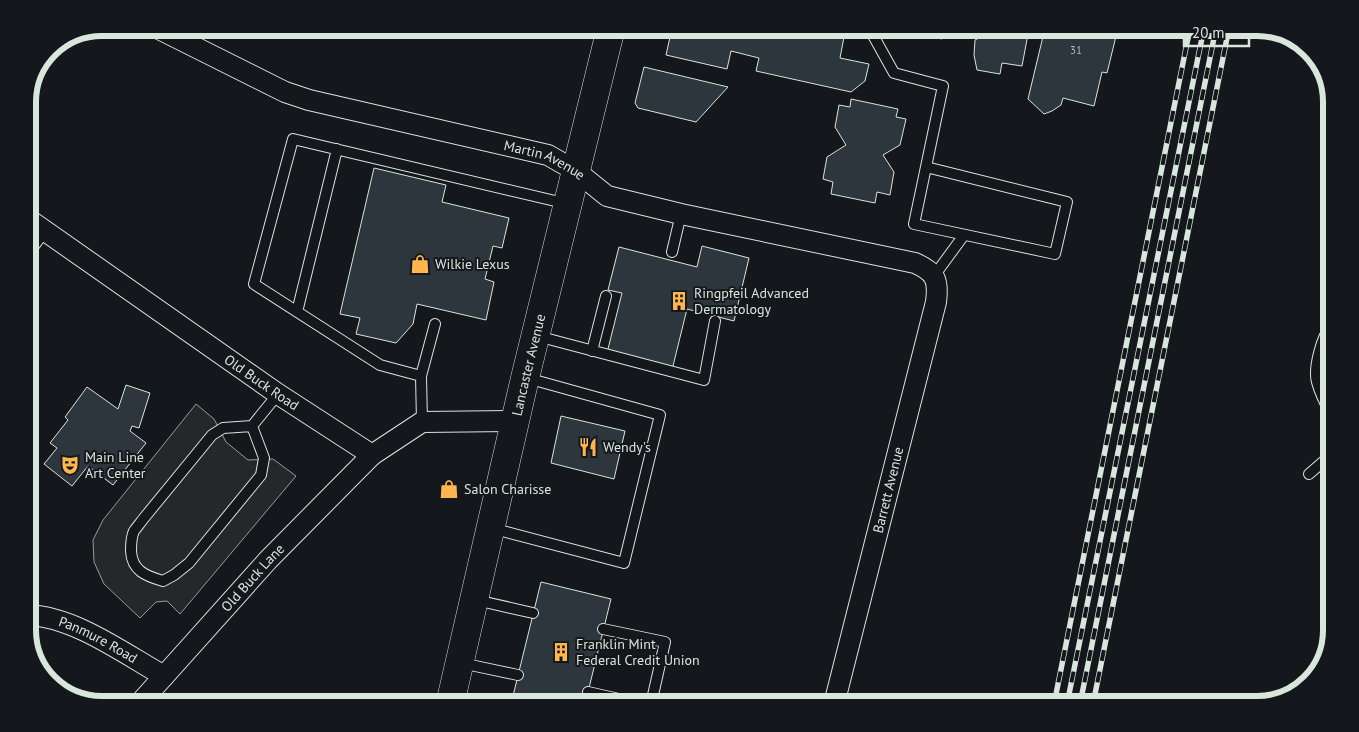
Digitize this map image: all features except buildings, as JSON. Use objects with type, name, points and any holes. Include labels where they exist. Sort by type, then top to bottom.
[{"type":"highway","name":"Lancaster Avenue","points":[[457,689],[490,528],[609,36]]},
{"type":"street","name":"Martin Avenue","points":[[173,36],[285,92],[309,100],[548,155],[576,171],[607,196],[681,214],[915,262],[927,268],[934,276]]},
{"type":"street","name":"Old Buck Road","points":[[36,225],[278,394],[372,455]]},
{"type":"street","name":"Barrett Avenue","points":[[836,696],[936,302],[934,276]]},
{"type":"street","points":[[372,455],[422,422],[515,421]]},
{"type":"street","name":"Old Buck Lane","points":[[146,696],[268,560],[372,455]]},
{"type":"street","name":"Panmure Road","points":[[36,616],[84,630],[164,676]]},
{"type":"lane","points":[[873,36],[894,73],[943,86],[914,224],[1055,254],[1067,202],[926,167]]},
{"type":"lane","points":[[421,376],[380,365],[254,284],[293,139],[568,204]]},
{"type":"lane","points":[[298,312],[337,149]]},
{"type":"lane","points":[[672,252],[681,214]]},
{"type":"lane","points":[[36,243],[45,231]]},
{"type":"lane","points":[[934,276],[964,234]]},
{"type":"lane","points":[[592,351],[606,296]]},
{"type":"lane","points":[[536,336],[704,380],[716,321]]},
{"type":"lane","points":[[422,422],[421,376],[435,324]]},
{"type":"lane","points":[[1323,343],[1319,353],[1316,380],[1323,395]]},
{"type":"lane","points":[[490,528],[624,563],[660,415],[525,378]]},
{"type":"lane","points":[[252,426],[264,458],[261,475],[255,483],[189,563],[174,576],[163,581],[149,577],[137,570],[131,559],[131,543],[133,532],[144,518],[212,436],[223,428],[252,426],[278,394]]},
{"type":"lane","points":[[1309,474],[1323,462]]},
{"type":"lane","points":[[474,600],[533,613]]},
{"type":"lane","points":[[603,629],[666,642],[653,696]]},
{"type":"lane","points":[[457,689],[518,675]]},
{"type":"lane","points":[[588,692],[606,696]]},
{"type":"shaded area","points":[[196,404],[214,419],[226,442],[248,460],[273,459],[296,476],[180,614],[167,601],[156,602],[140,618],[104,584],[94,562],[93,540],[103,520]]},
{"type":"railway","points":[[1056,696],[1188,36]]},
{"type":"railway","points":[[1069,696],[1202,36]]},
{"type":"railway","points":[[1082,696],[1214,36]]},
{"type":"railway","points":[[1095,696],[1227,36]]},
{"type":"place","name":"Wilkie Lexus","points":[[420,264]]},
{"type":"place","name":"Ringpfeil Advanced Dermatology","points":[[679,301]]},
{"type":"place","name":"Wendy's","points":[[588,447]]},
{"type":"place","name":"Main Line Art Center","points":[[70,465]]},
{"type":"place","name":"Salon Charisse","points":[[449,489]]},
{"type":"place","name":"Franklin Mint Federal Credit Union","points":[[561,652]]}]
